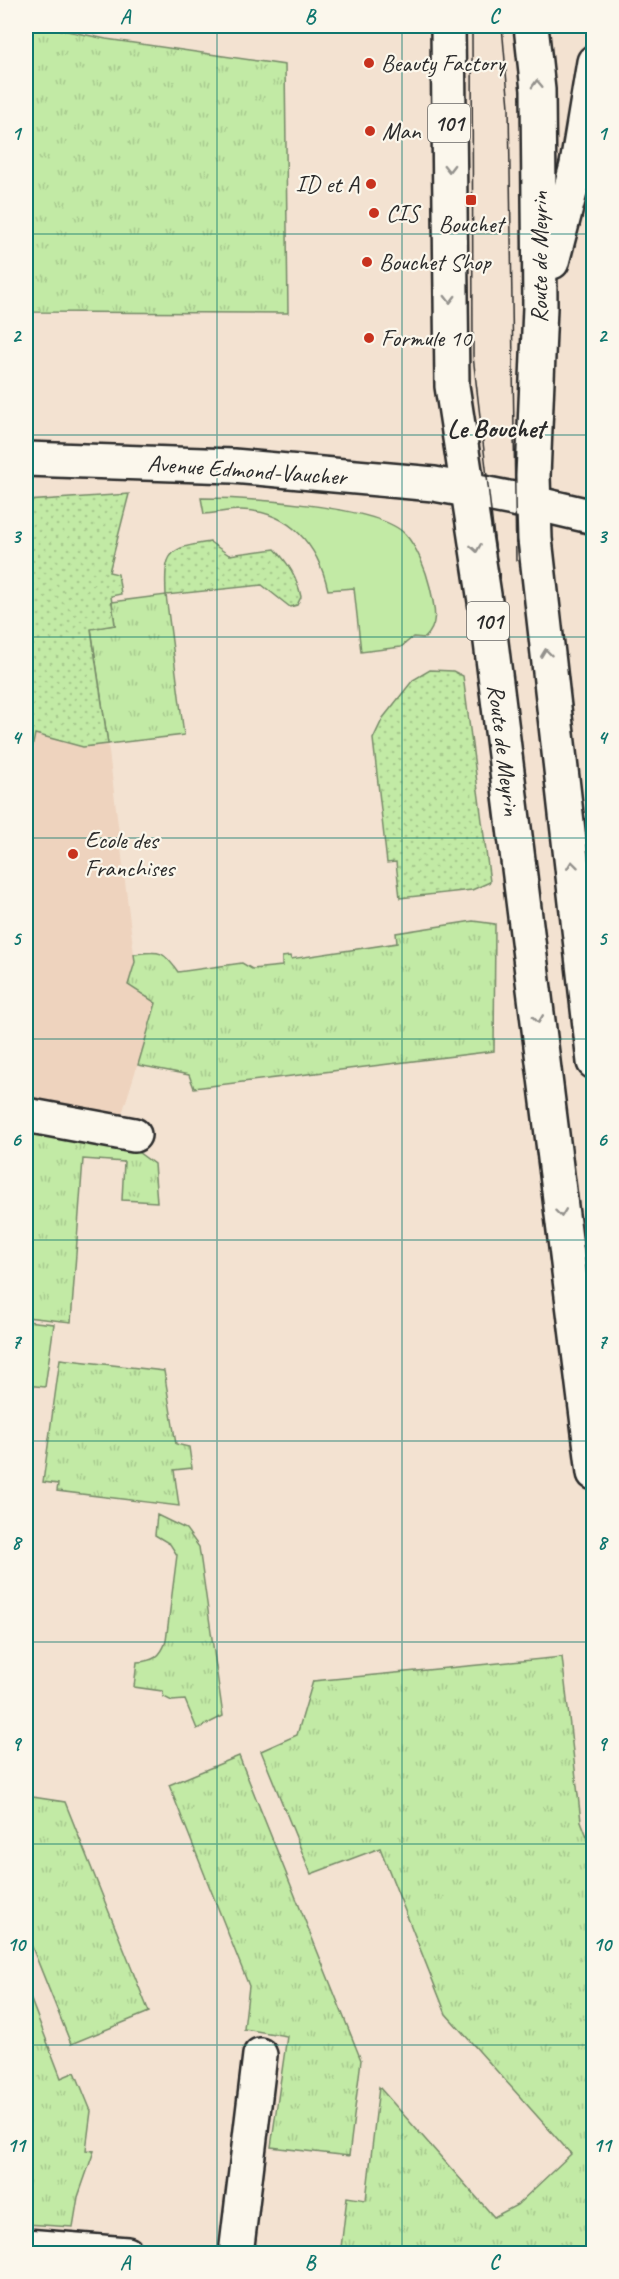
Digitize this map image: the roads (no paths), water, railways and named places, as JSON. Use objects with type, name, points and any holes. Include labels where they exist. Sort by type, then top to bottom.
[{"type":"main road","name":"Route de Meyrin","points":[[448,26],[453,394],[490,634],[594,1473]]},
{"type":"main road","name":"Route de Meyrin","points":[[531,26],[538,97],[540,307],[534,415],[534,503],[543,622],[585,965],[594,1062]]},
{"type":"main road","points":[[540,307],[577,165],[594,62]]},
{"type":"main road","name":"Avenue Edmond-Vaucher","points":[[26,459],[233,466],[423,483],[534,503],[594,517]]},
{"type":"main road","points":[[26,1115],[134,1135]]},
{"type":"main road","points":[[236,2253],[260,2055]]},
{"type":"main road","points":[[26,2246],[127,2253]]},
{"type":"tram line","points":[[472,26],[473,356],[497,563]]},
{"type":"tram line","points":[[502,26],[509,107],[516,561]]},
{"type":"place","name":"Beauty Factory","points":[[369,63]]},
{"type":"place","name":"Man","points":[[370,131]]},
{"type":"place","name":"ID et A","points":[[371,184]]},
{"type":"place","name":"Bouchet","points":[[471,200]]},
{"type":"place","name":"CIS","points":[[374,213]]},
{"type":"place","name":"Bouchet Shop","points":[[367,262]]},
{"type":"place","name":"Formule 10","points":[[369,338]]},
{"type":"place","name":"Ecole des Franchises","points":[[73,854]]},
{"type":"district","name":"Le Bouchet","points":[[496,428]]}]
